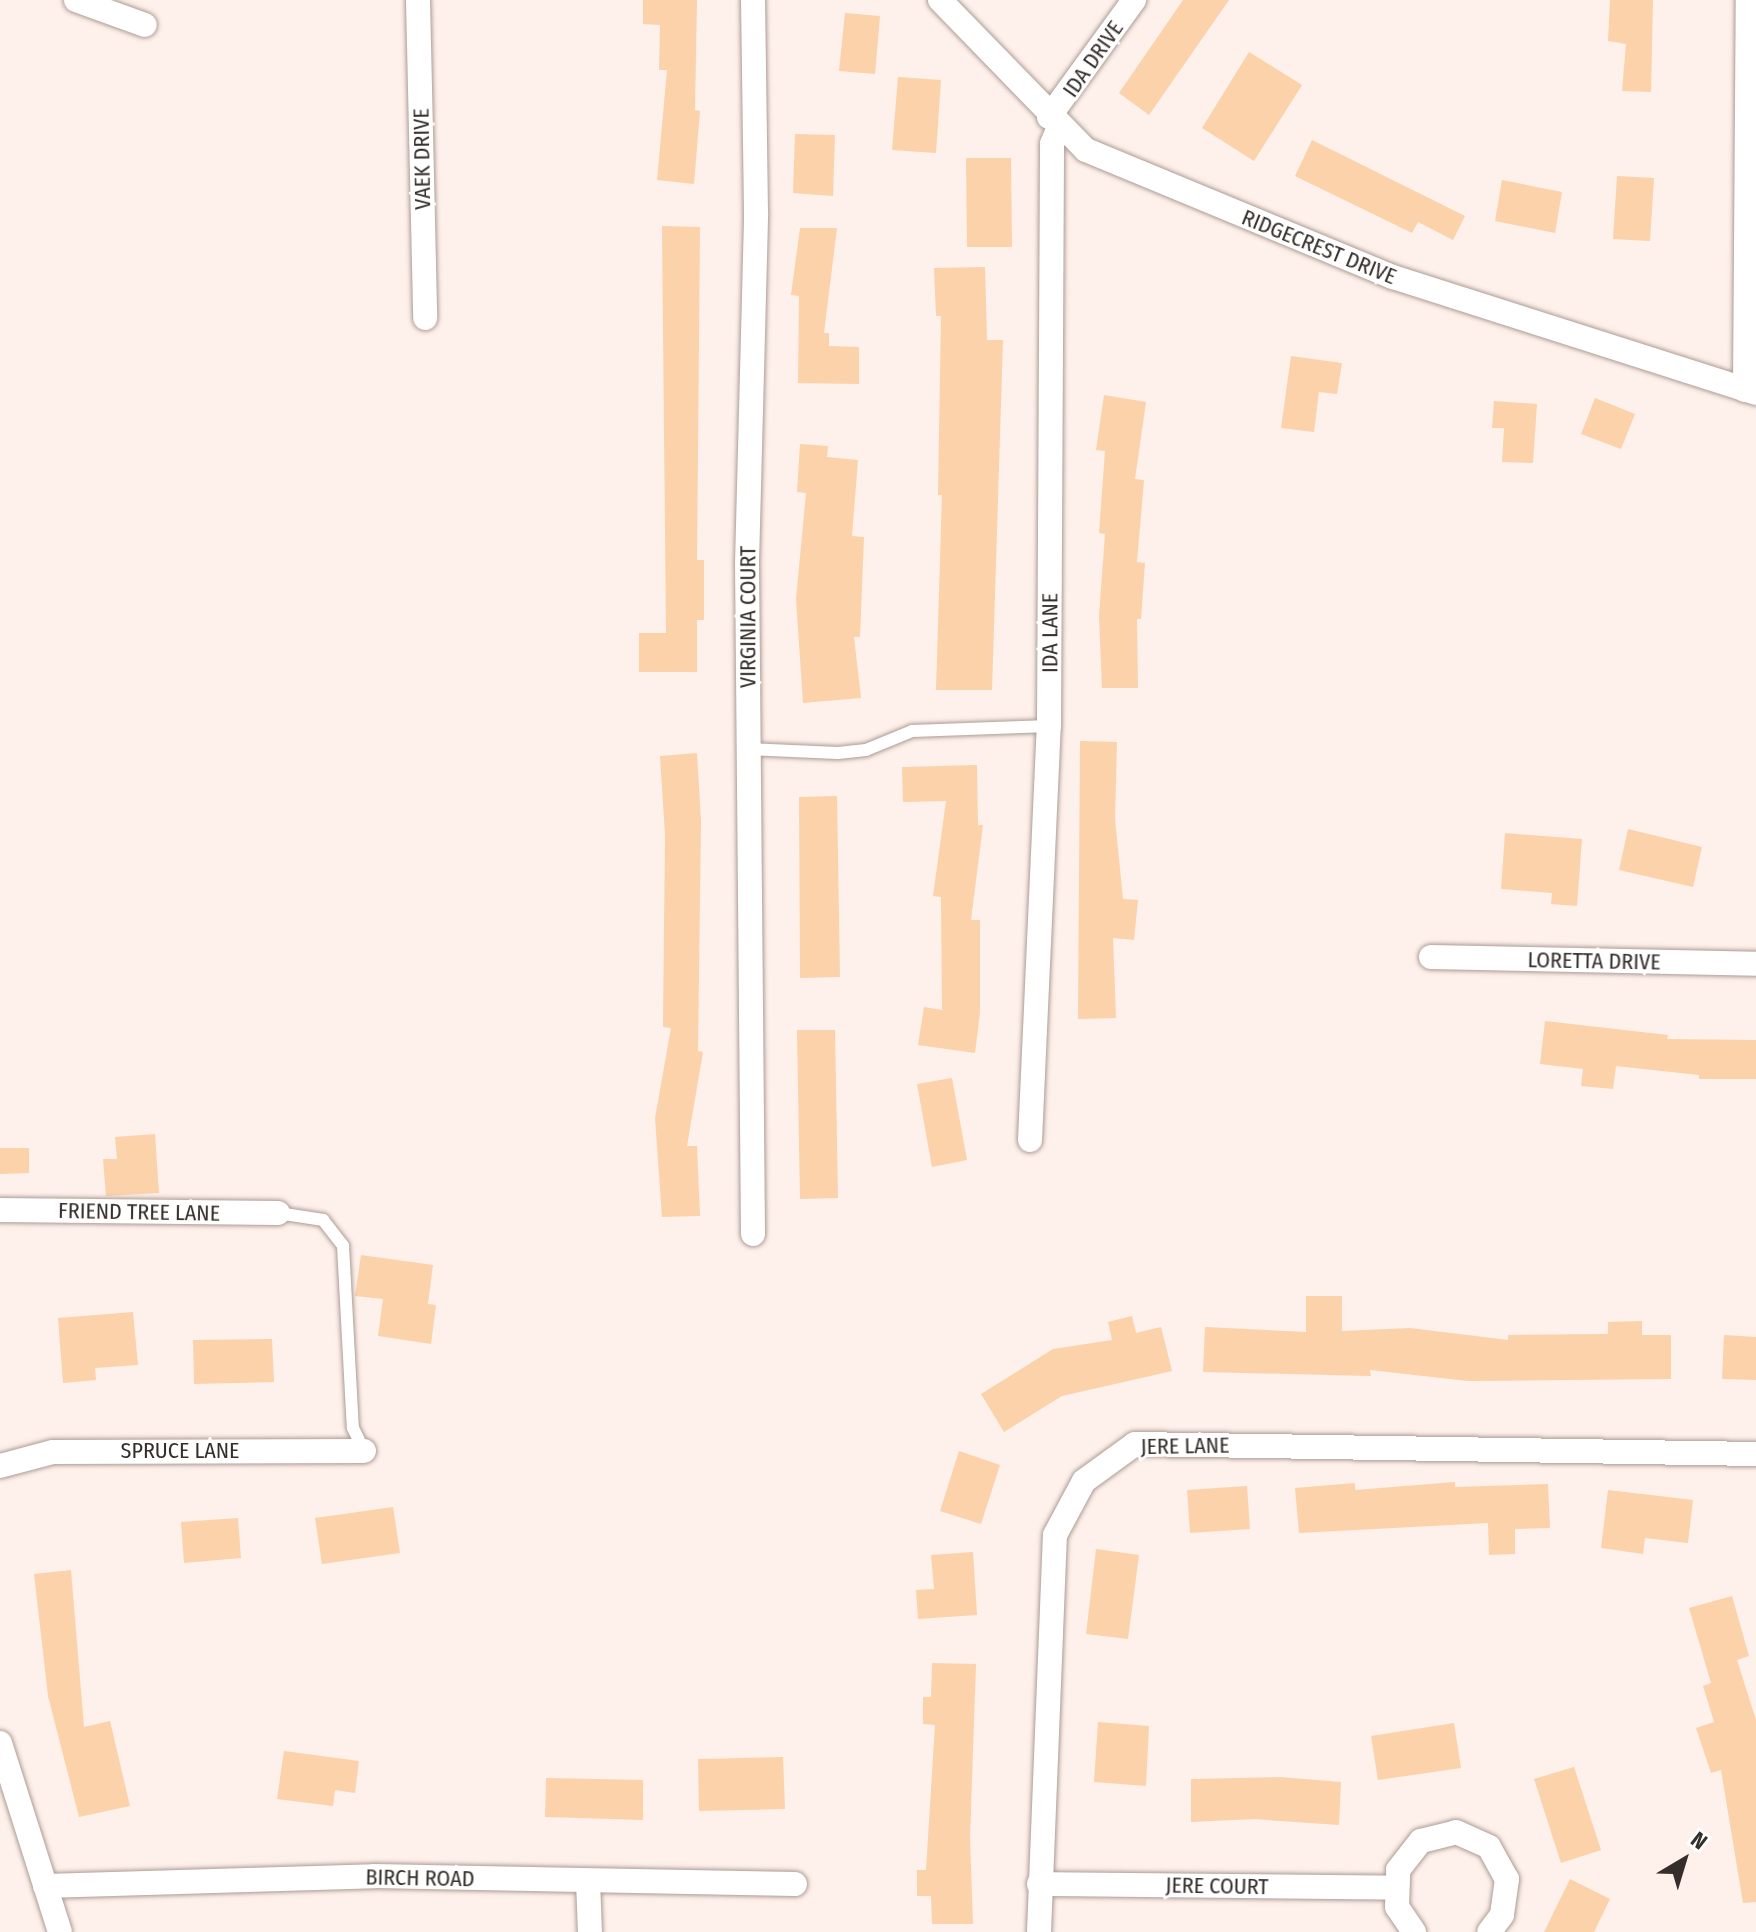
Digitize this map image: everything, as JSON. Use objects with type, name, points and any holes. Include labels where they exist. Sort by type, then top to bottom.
[{"type":"street","points":[[76,0],[145,25]]},
{"type":"street","name":"VAEK DRIVE","points":[[418,0],[425,318]]},
{"type":"street","name":"VIRGINIA COURT","points":[[753,0],[756,213],[747,749],[753,1234]]},
{"type":"street","name":"RIDGECREST DRIVE","points":[[940,0],[1054,122],[1086,150],[1144,177],[1393,277],[1751,392]]},
{"type":"street","name":"IDA DRIVE","points":[[1054,122],[1134,0]]},
{"type":"street","points":[[1748,0],[1751,392]]},
{"type":"street","name":"IDA LANE","points":[[1030,1140],[1049,726],[1054,122]]},
{"type":"street","name":"LORETTA DRIVE","points":[[1431,957],[1756,964]]},
{"type":"street","name":"FRIEND TREE LANE","points":[[0,1210],[278,1213]]},
{"type":"street","name":"JERE LANE","points":[[1039,1932],[1055,1535],[1084,1481],[1135,1444],[1756,1454]]},
{"type":"street","name":"SPRUCE LANE","points":[[0,1466],[53,1452],[364,1451]]},
{"type":"street","points":[[0,1743],[60,1932]]},
{"type":"street","points":[[1414,1932],[1397,1907],[1394,1888],[1407,1853],[1421,1841],[1456,1832],[1474,1837],[1495,1855],[1507,1879],[1502,1915],[1489,1932]]},
{"type":"street","name":"BIRCH ROAD","points":[[45,1886],[374,1876],[795,1884]]},
{"type":"street","points":[[588,1881],[590,1932]]},
{"type":"street","name":"JERE COURT","points":[[1039,1884],[1394,1888]]},
{"type":"lane","points":[[747,749],[838,753],[866,750],[912,731],[1049,726]]},
{"type":"lane","points":[[278,1213],[323,1220],[343,1246],[353,1428],[364,1451]]},
{"type":"building","points":[[643,0],[697,0],[695,110],[700,111],[694,184],[657,180],[667,70],[659,70],[660,25],[643,24]]},
{"type":"building","points":[[1183,0],[1229,0],[1149,115],[1119,93]]},
{"type":"building","points":[[1610,0],[1653,0],[1651,92],[1622,91],[1626,44],[1608,41]]},
{"type":"building","points":[[845,13],[880,16],[875,74],[839,71]]},
{"type":"building","points":[[1249,52],[1302,85],[1254,161],[1202,128]]},
{"type":"building","points":[[898,77],[941,80],[936,153],[892,150]]},
{"type":"building","points":[[795,134],[835,135],[833,196],[793,193]]},
{"type":"building","points":[[1312,140],[1465,216],[1453,240],[1418,222],[1412,233],[1295,176]]},
{"type":"building","points":[[966,158],[1011,158],[1012,247],[967,247]]},
{"type":"building","points":[[1617,176],[1654,178],[1650,241],[1613,239]]},
{"type":"building","points":[[1502,180],[1562,192],[1555,233],[1495,221]]},
{"type":"building","points":[[662,226],[700,227],[697,560],[704,560],[704,620],[697,620],[697,672],[639,672],[639,633],[666,633]]},
{"type":"building","points":[[800,228],[837,228],[824,333],[829,333],[829,346],[859,347],[859,384],[798,383],[799,296],[791,295]]},
{"type":"building","points":[[985,267],[987,340],[1003,340],[992,690],[936,690],[942,495],[938,495],[941,316],[936,316],[934,268]]},
{"type":"building","points":[[1291,356],[1342,363],[1337,394],[1319,392],[1314,432],[1281,428]]},
{"type":"building","points":[[1104,395],[1146,402],[1135,479],[1144,480],[1137,562],[1145,563],[1141,619],[1137,619],[1138,688],[1102,688],[1099,616],[1105,534],[1099,533],[1105,451],[1096,450]]},
{"type":"building","points":[[1595,398],[1635,414],[1621,449],[1581,434]]},
{"type":"building","points":[[1494,401],[1537,404],[1533,463],[1502,462],[1504,428],[1492,428]]},
{"type":"building","points":[[800,444],[828,446],[827,457],[858,460],[852,536],[864,537],[860,637],[854,637],[861,698],[803,703],[796,599],[806,493],[797,492]]},
{"type":"building","points":[[1080,741],[1117,742],[1115,819],[1123,899],[1138,900],[1134,940],[1113,938],[1116,1018],[1078,1019]]},
{"type":"building","points":[[697,753],[701,821],[698,1051],[703,1052],[687,1146],[697,1146],[700,1216],[662,1217],[655,1118],[671,1028],[663,1027],[665,834],[660,756]]},
{"type":"building","points":[[977,765],[978,825],[983,825],[971,920],[980,920],[980,1013],[975,1053],[918,1045],[924,1007],[942,1010],[941,897],[933,896],[946,801],[903,802],[902,767]]},
{"type":"building","points":[[837,796],[840,977],[800,978],[799,797]]},
{"type":"building","points":[[1628,829],[1702,847],[1693,887],[1619,870]]},
{"type":"building","points":[[1505,833],[1582,839],[1577,906],[1551,904],[1552,893],[1501,889]]},
{"type":"building","points":[[1545,1021],[1668,1035],[1667,1039],[1756,1040],[1756,1079],[1699,1079],[1699,1075],[1616,1066],[1613,1089],[1581,1086],[1583,1069],[1540,1064]]},
{"type":"building","points":[[797,1030],[835,1030],[838,1198],[800,1199]]},
{"type":"building","points":[[952,1078],[967,1160],[932,1167],[917,1084]]},
{"type":"building","points":[[155,1134],[159,1193],[106,1196],[103,1159],[117,1159],[115,1137]]},
{"type":"building","points":[[0,1148],[29,1148],[29,1173],[0,1174]]},
{"type":"building","points":[[361,1255],[433,1265],[428,1304],[436,1305],[431,1344],[378,1336],[383,1299],[355,1296]]},
{"type":"building","points":[[1306,1296],[1342,1296],[1342,1331],[1410,1328],[1508,1340],[1508,1335],[1608,1334],[1608,1322],[1642,1321],[1642,1335],[1671,1335],[1671,1379],[1468,1381],[1370,1370],[1371,1376],[1203,1372],[1205,1327],[1306,1332]]},
{"type":"building","points":[[133,1312],[138,1365],[95,1368],[96,1380],[63,1383],[58,1318]]},
{"type":"building","points":[[1132,1316],[1136,1333],[1161,1327],[1172,1371],[1062,1396],[1004,1432],[981,1394],[1053,1349],[1112,1340],[1108,1322]]},
{"type":"building","points":[[1724,1335],[1756,1337],[1756,1380],[1722,1379]]},
{"type":"building","points":[[272,1339],[274,1382],[194,1384],[193,1340]]},
{"type":"building","points":[[959,1451],[1000,1465],[981,1524],[940,1511]]},
{"type":"building","points":[[1455,1482],[1455,1487],[1548,1484],[1550,1528],[1515,1529],[1515,1554],[1489,1555],[1488,1523],[1299,1533],[1295,1488],[1355,1483],[1355,1490]]},
{"type":"building","points":[[1247,1486],[1250,1529],[1190,1533],[1187,1490]]},
{"type":"building","points":[[1608,1490],[1693,1500],[1688,1543],[1645,1538],[1643,1554],[1601,1548]]},
{"type":"building","points":[[393,1507],[400,1553],[322,1564],[315,1518]]},
{"type":"building","points":[[238,1518],[241,1558],[184,1563],[181,1522]]},
{"type":"building","points":[[1096,1549],[1139,1555],[1128,1639],[1086,1634]]},
{"type":"building","points":[[973,1552],[977,1615],[918,1619],[916,1590],[934,1589],[931,1555]]},
{"type":"building","points":[[71,1570],[84,1727],[110,1721],[130,1806],[79,1817],[48,1696],[34,1574]]},
{"type":"building","points":[[1732,1596],[1749,1656],[1737,1660],[1756,1720],[1756,1902],[1743,1903],[1721,1770],[1711,1773],[1696,1728],[1714,1722],[1703,1686],[1711,1683],[1689,1608]]},
{"type":"building","points":[[932,1663],[976,1664],[970,1838],[973,1924],[932,1924],[931,1896],[917,1896],[917,1870],[926,1870],[935,1725],[923,1724],[923,1697],[931,1697]]},
{"type":"building","points":[[1098,1722],[1149,1726],[1146,1786],[1094,1782]]},
{"type":"building","points":[[1454,1723],[1461,1768],[1378,1780],[1371,1736]]},
{"type":"building","points":[[284,1751],[359,1761],[355,1793],[335,1790],[333,1806],[277,1799]]},
{"type":"building","points":[[783,1757],[785,1809],[699,1811],[698,1759]]},
{"type":"building","points":[[1574,1767],[1601,1850],[1561,1863],[1534,1779]]},
{"type":"building","points":[[1280,1777],[1341,1782],[1339,1825],[1254,1819],[1191,1822],[1191,1779]]},
{"type":"building","points":[[546,1778],[643,1780],[643,1820],[545,1817]]},
{"type":"building","points":[[1570,1879],[1610,1899],[1594,1932],[1544,1932]]}]
